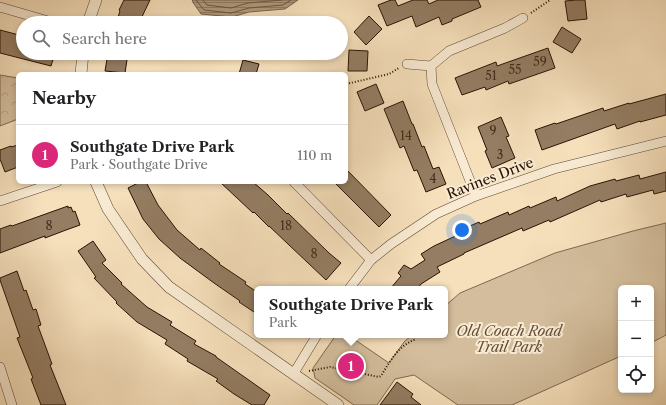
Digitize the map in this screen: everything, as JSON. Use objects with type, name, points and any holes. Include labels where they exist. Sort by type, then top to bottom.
[{"type":"street","points":[[90,16],[96,0]]},
{"type":"street","points":[[0,7],[31,16]]},
{"type":"street","points":[[407,64],[431,66],[449,51],[505,28],[523,18]]},
{"type":"street","points":[[81,72],[82,60]]},
{"type":"street","points":[[431,66],[432,84],[476,196]]},
{"type":"street","name":"Ravines Drive","points":[[351,286],[371,260],[391,244],[436,214],[476,196],[554,169],[666,141]]},
{"type":"street","points":[[0,201],[51,184]]},
{"type":"street","points":[[97,184],[108,209],[142,259],[169,287],[338,405]]},
{"type":"street","points":[[296,184],[371,260]]},
{"type":"street","points":[[294,373],[315,338]]},
{"type":"street","points":[[0,367],[12,405]]},
{"type":"path","points":[[523,18],[542,7],[550,0]]},
{"type":"path","points":[[348,84],[389,74],[407,64]]},
{"type":"path","points":[[294,373],[330,367],[379,377],[399,349],[416,339]]},
{"type":"green space","points":[[0,75],[16,78],[16,120],[0,126]]},
{"type":"green space","name":"Old Coach Road Trail Park","points":[[666,223],[666,335],[654,341],[654,285],[618,285],[618,357],[512,405],[458,405],[414,375],[395,379],[377,405],[354,405],[315,378],[313,368],[334,338],[352,338],[389,363],[409,338],[448,338],[448,303],[460,293],[555,253]]},
{"type":"water","points":[[298,0],[285,9],[249,12],[235,16],[201,14],[192,1]]},
{"type":"building","points":[[124,0],[150,0],[142,16],[118,16],[119,10]]},
{"type":"building","points":[[395,0],[398,6],[413,0],[427,0],[429,4],[438,0],[478,0],[481,7],[452,19],[452,21],[442,25],[439,17],[416,27],[412,16],[387,26],[378,5]]},
{"type":"building","points":[[585,0],[587,19],[568,21],[565,1]]},
{"type":"building","points":[[369,16],[382,29],[366,45],[354,32]]},
{"type":"building","points":[[562,27],[581,39],[572,53],[553,42]]},
{"type":"building","points":[[0,30],[16,34],[16,57],[0,53]]},
{"type":"building","points":[[548,48],[555,68],[509,84],[508,81],[486,90],[485,87],[462,95],[455,78],[496,62],[497,66]]},
{"type":"building","points":[[349,50],[368,51],[367,71],[348,71]]},
{"type":"building","points":[[27,60],[53,60],[51,66]]},
{"type":"building","points":[[107,60],[127,60],[125,72],[105,71]]},
{"type":"building","points":[[243,60],[259,64],[257,72],[240,72]]},
{"type":"building","points":[[376,84],[384,103],[365,111],[357,92]]},
{"type":"building","points":[[666,94],[666,115],[640,121],[617,129],[615,124],[542,150],[535,130],[603,108],[604,111]]},
{"type":"building","points":[[403,101],[433,169],[439,167],[446,184],[426,192],[417,170],[414,171],[404,146],[400,148],[384,109]]},
{"type":"building","points":[[501,117],[509,136],[506,137],[515,158],[492,168],[478,127]]},
{"type":"building","points":[[16,146],[16,168],[5,172],[0,159],[0,150]]},
{"type":"building","points":[[348,171],[391,215],[379,227],[336,184],[348,184]]},
{"type":"building","points":[[666,172],[666,191],[654,194],[653,190],[627,197],[626,194],[601,202],[600,200],[550,222],[549,220],[523,231],[522,228],[464,253],[437,267],[440,272],[419,286],[393,286],[401,276],[398,273],[404,265],[411,269],[425,260],[421,254],[462,233],[461,230],[479,222],[480,224],[508,212],[509,215],[529,206],[530,208],[556,197],[557,201],[590,186],[615,179],[616,181],[639,175],[640,179]]},
{"type":"building","points":[[136,184],[147,184],[158,205],[177,230],[200,250],[201,248],[220,263],[219,264],[246,282],[245,284],[254,290],[254,312],[180,258],[159,239],[143,219],[128,188]]},
{"type":"building","points":[[222,184],[255,184],[341,263],[326,280],[254,212],[253,213]]},
{"type":"building","points":[[68,206],[68,208],[71,207],[73,212],[75,211],[80,225],[0,253],[0,229]]},
{"type":"building","points":[[93,241],[106,260],[102,263],[122,283],[121,284],[147,307],[172,322],[170,325],[196,341],[194,344],[216,356],[270,395],[264,405],[252,405],[234,394],[216,381],[218,379],[187,361],[188,359],[165,344],[167,340],[137,322],[116,303],[117,302],[94,278],[96,277],[78,251]]},
{"type":"building","points":[[17,271],[33,310],[36,309],[41,325],[38,326],[52,364],[50,365],[66,405],[41,405],[31,379],[33,378],[17,338],[20,337],[0,280],[0,278]]},
{"type":"building","points":[[397,382],[413,394],[411,397],[421,405],[380,405]]},
{"type":"place","name":"Southgate Drive Park","points":[[351,366]]}]
